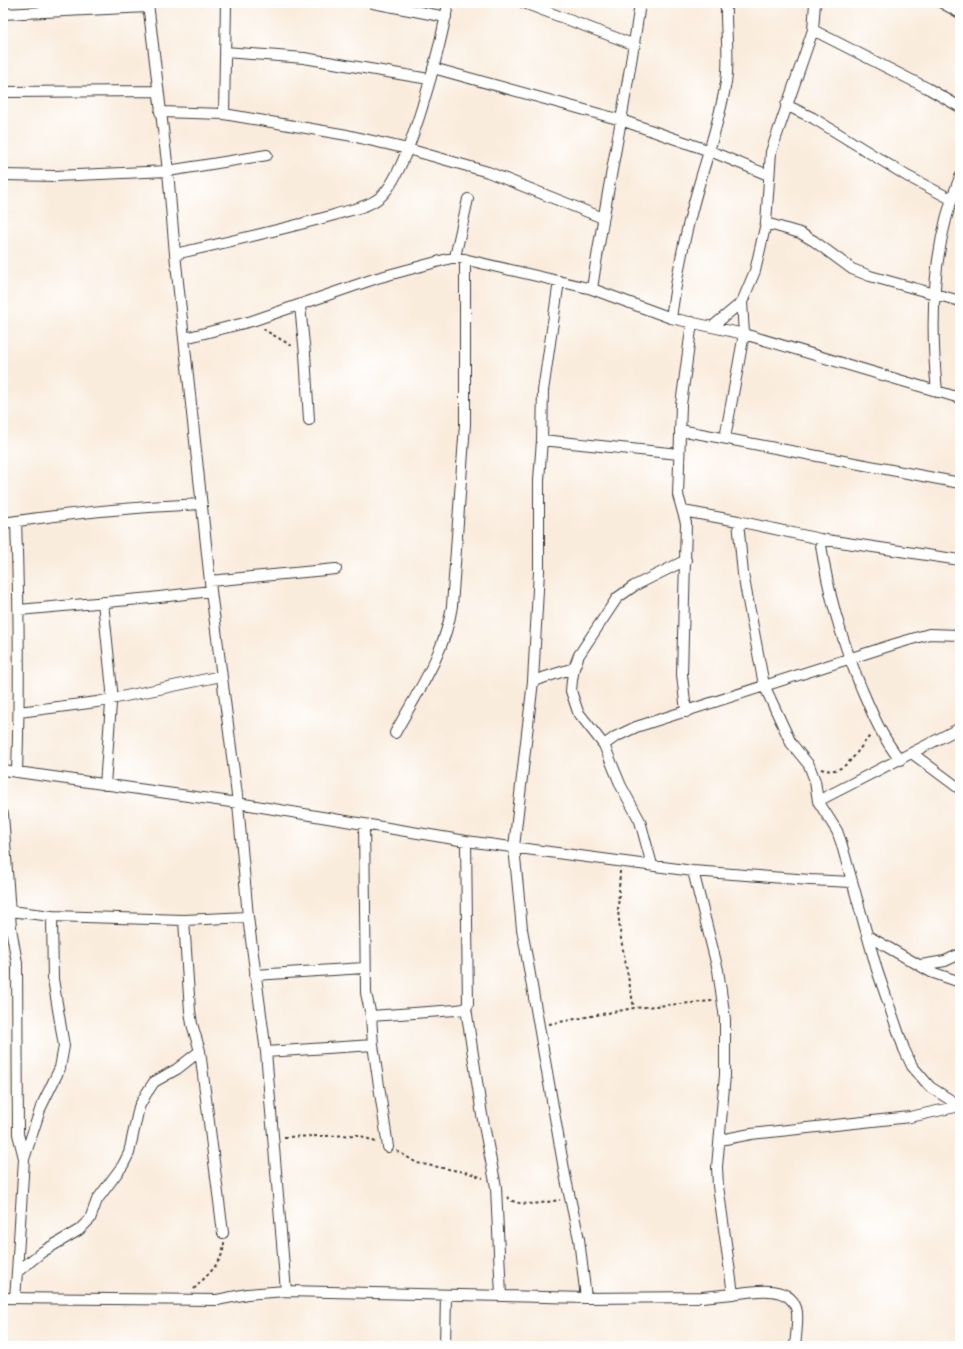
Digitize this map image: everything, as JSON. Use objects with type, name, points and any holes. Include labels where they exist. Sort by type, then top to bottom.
[{"type":"street","points":[[224,114],[226,3]]},
{"type":"street","points":[[373,3],[446,17]]},
{"type":"street","points":[[175,254],[247,238],[365,206],[379,199],[389,189],[397,176],[408,149],[433,68],[448,3]]},
{"type":"street","points":[[524,3],[635,45]]},
{"type":"street","points":[[592,289],[602,218],[635,45],[640,3]]},
{"type":"street","points":[[671,318],[676,281],[689,220],[719,121],[726,79],[726,3]]},
{"type":"street","points":[[725,438],[744,334],[742,302],[755,271],[766,223],[768,175],[771,152],[813,30],[815,3]]},
{"type":"street","points":[[942,3],[960,13]]},
{"type":"street","points":[[3,14],[148,5],[168,171],[175,254],[210,586],[238,803],[248,917],[266,1052],[286,1291]]},
{"type":"street","points":[[813,30],[929,89],[960,107]]},
{"type":"street","points":[[224,52],[304,58],[429,79]]},
{"type":"street","points":[[433,68],[621,120],[710,151],[768,175]]},
{"type":"street","points":[[3,92],[158,91]]},
{"type":"street","points":[[786,105],[813,118],[907,176],[951,199]]},
{"type":"street","points":[[160,112],[224,114],[348,135],[408,149],[488,172],[602,218]]},
{"type":"street","points":[[3,175],[55,176],[168,171],[267,155]]},
{"type":"street","points":[[937,392],[934,341],[934,294],[941,242],[951,199],[960,177]]},
{"type":"street","points":[[395,733],[436,658],[446,635],[452,606],[465,424],[460,258],[468,199]]},
{"type":"street","points":[[766,223],[800,233],[814,241],[852,269],[870,276],[960,301]]},
{"type":"street","points":[[185,338],[252,321],[300,306],[377,278],[460,258],[592,289],[671,318],[744,334],[960,398]]},
{"type":"street","points":[[559,281],[543,391],[542,440],[539,480],[539,571],[533,681],[514,847],[522,929],[578,1239],[586,1298]]},
{"type":"street","points":[[713,326],[734,307],[742,302]]},
{"type":"street","points":[[300,306],[305,354],[308,420]]},
{"type":"street","points":[[686,712],[682,674],[686,523],[678,495],[680,430],[684,380],[692,322]]},
{"type":"street","points":[[680,430],[960,483]]},
{"type":"street","points":[[542,440],[679,454]]},
{"type":"street","points":[[3,523],[40,516],[201,504]]},
{"type":"street","points":[[683,511],[738,521],[820,540],[960,560]]},
{"type":"street","points":[[16,521],[19,610],[19,712],[17,771]]},
{"type":"street","points":[[738,521],[747,600],[764,686],[791,743],[809,765],[815,781],[818,800],[837,831],[888,1006],[904,1049],[912,1066],[930,1087],[960,1106]]},
{"type":"street","points":[[820,540],[831,601],[849,658],[878,730],[900,760]]},
{"type":"street","points":[[652,865],[640,821],[621,786],[604,745],[584,722],[573,701],[571,691],[574,668],[580,655],[617,598],[634,586],[686,560]]},
{"type":"street","points":[[19,610],[104,602],[336,569]]},
{"type":"street","points":[[104,602],[112,685],[105,785]]},
{"type":"street","points":[[604,745],[615,737],[636,727],[849,658],[929,634],[960,635]]},
{"type":"street","points":[[533,681],[574,668]]},
{"type":"street","points":[[19,712],[54,709],[110,700],[221,676]]},
{"type":"street","points":[[818,800],[913,754],[960,728]]},
{"type":"street","points":[[913,754],[960,788]]},
{"type":"street","points":[[3,770],[238,803],[466,841],[621,860],[693,871],[852,882]]},
{"type":"street","points":[[3,814],[10,911],[7,929],[17,963],[18,1134],[24,1159]]},
{"type":"street","points":[[364,824],[364,968],[366,993],[371,1016],[373,1045],[388,1148]]},
{"type":"street","points":[[466,841],[468,1002],[466,1008],[484,1129],[496,1187],[501,1296]]},
{"type":"street","points":[[693,871],[718,970],[725,1029],[725,1075],[717,1167],[718,1197],[732,1294]]},
{"type":"street","points":[[10,911],[52,916],[184,920],[248,917]]},
{"type":"street","points":[[15,1298],[24,1159],[41,1107],[60,1068],[64,1046],[53,979],[52,916]]},
{"type":"street","points":[[184,920],[191,1017],[200,1051],[223,1233]]},
{"type":"street","points":[[868,936],[937,975],[960,982]]},
{"type":"street","points":[[921,965],[945,961],[960,954]]},
{"type":"street","points":[[255,975],[364,968]]},
{"type":"street","points":[[371,1016],[466,1008]]},
{"type":"street","points":[[266,1052],[373,1045]]},
{"type":"street","points":[[17,1272],[42,1252],[79,1230],[90,1219],[97,1200],[123,1166],[129,1153],[139,1107],[146,1094],[154,1082],[177,1069],[200,1051]]},
{"type":"street","points":[[720,1140],[751,1134],[910,1117],[960,1106]]},
{"type":"street","points":[[3,1298],[217,1300],[247,1294],[286,1291],[586,1298],[702,1297],[754,1291],[772,1291],[785,1294],[792,1301],[797,1311],[795,1346]]},
{"type":"street","points":[[446,1295],[446,1346]]},
{"type":"path","points":[[252,321],[305,354]]},
{"type":"path","points":[[809,765],[827,771],[840,769],[848,763],[870,735],[878,730]]},
{"type":"path","points":[[621,860],[618,910],[621,940],[634,1008]]},
{"type":"path","points":[[540,1026],[634,1008],[722,999]]},
{"type":"path","points":[[273,1137],[359,1135],[416,1163],[469,1173],[482,1178],[496,1187],[512,1202],[534,1204],[570,1199]]},
{"type":"path","points":[[184,1300],[220,1260],[224,1252],[223,1233]]}]
